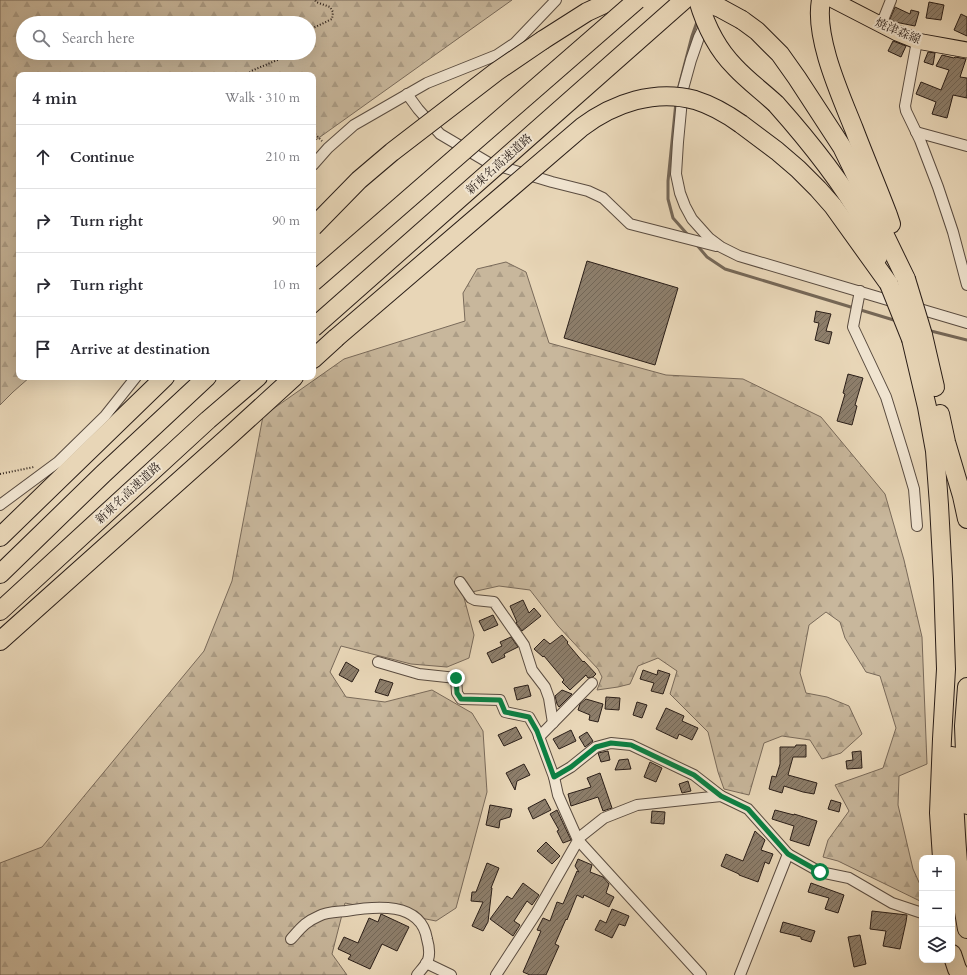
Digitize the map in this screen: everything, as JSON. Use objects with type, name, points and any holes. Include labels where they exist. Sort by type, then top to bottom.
[{"type":"highway","points":[[316,224],[359,180],[392,152],[496,72],[587,12],[613,0]]},
{"type":"highway","points":[[316,279],[637,0]]},
{"type":"highway","name":"新東名高速道路","points":[[316,325],[684,0]]},
{"type":"highway","points":[[698,0],[720,8],[742,20],[757,31],[780,54],[842,147],[906,279]]},
{"type":"highway","points":[[698,0],[701,12],[713,36],[727,57],[735,67],[776,104],[800,132],[824,163],[863,222],[889,284],[917,337],[962,496],[967,520]]},
{"type":"highway","points":[[821,0],[820,23],[825,49],[839,91],[888,215],[906,279],[917,337],[935,451],[957,852],[967,929]]},
{"type":"highway","points":[[316,356],[582,127],[603,113],[634,100],[646,98],[668,96],[700,102],[714,108],[741,124],[777,151],[798,169],[833,206],[889,284]]},
{"type":"highway","points":[[0,537],[162,380]]},
{"type":"highway","points":[[0,574],[103,474],[204,380]]},
{"type":"highway","name":"新東名高速道路","points":[[0,611],[208,420],[255,380]]},
{"type":"highway","points":[[0,640],[291,380]]},
{"type":"highway","points":[[942,855],[939,813],[946,669]]},
{"type":"highway","points":[[967,687],[964,726],[967,805]]},
{"type":"highway","points":[[955,963],[961,975]]},
{"type":"main road","name":"焼津森線","points":[[833,0],[897,34],[917,41],[967,50]]},
{"type":"street","points":[[316,162],[328,148],[354,125],[427,83],[497,55],[515,43],[556,0]]},
{"type":"street","points":[[719,0],[699,37],[690,60],[683,89],[676,174],[680,192],[692,219],[709,238],[721,247],[739,256],[967,323]]},
{"type":"street","points":[[881,25],[891,0]]},
{"type":"street","points":[[917,41],[905,106],[906,111],[938,187],[953,232],[967,285]]},
{"type":"street","points":[[407,94],[440,134],[489,163],[552,182],[588,190],[603,198],[630,224],[721,247]]},
{"type":"street","points":[[916,132],[967,146]]},
{"type":"street","points":[[860,291],[853,327],[886,397],[914,489],[917,526]]},
{"type":"street","points":[[0,505],[58,462],[105,416],[134,380]]},
{"type":"street","points":[[460,582],[471,598],[475,600],[494,602],[524,646],[532,670],[545,687],[550,698],[553,723]]},
{"type":"street","points":[[378,662],[419,674],[456,678],[457,693],[461,699],[500,700],[505,712],[529,717],[537,731],[554,777],[558,795],[578,840],[701,975]]},
{"type":"street","points":[[539,737],[592,683]]},
{"type":"street","points":[[554,777],[571,767],[596,747],[611,743],[631,745],[694,775],[721,796],[748,809],[788,854],[820,872],[849,878],[892,903],[919,912]]},
{"type":"street","points":[[496,975],[538,912],[580,837],[604,818],[637,805],[721,796]]},
{"type":"street","points":[[740,975],[788,854]]},
{"type":"street","points":[[291,939],[304,924],[320,915],[363,908],[391,908],[410,913],[421,922],[426,933],[429,949],[428,960],[417,975]]},
{"type":"street","points":[[426,963],[451,975]]},
{"type":"path","points":[[315,0],[316,2],[330,8],[333,12],[332,19],[316,27]]},
{"type":"path","points":[[250,72],[277,60]]},
{"type":"path","points":[[0,474],[36,466]]},
{"type":"green space","points":[[0,0],[512,0],[316,140],[316,72],[16,72],[16,380],[27,380],[0,405]]},
{"type":"green space","points":[[506,262],[526,272],[549,343],[666,375],[743,379],[821,417],[885,494],[904,560],[922,637],[927,764],[899,776],[898,805],[913,869],[919,882],[919,901],[838,861],[823,857],[828,840],[849,811],[835,785],[883,768],[896,728],[880,676],[866,672],[845,638],[840,622],[826,612],[809,625],[800,673],[806,693],[827,697],[849,706],[862,734],[841,753],[822,759],[810,740],[782,736],[764,743],[749,795],[724,789],[708,732],[670,694],[677,671],[658,658],[638,666],[630,684],[597,690],[602,677],[598,669],[558,626],[530,590],[499,586],[463,594],[474,635],[469,658],[447,667],[411,664],[341,646],[330,672],[346,697],[385,702],[432,690],[472,713],[483,731],[487,792],[456,908],[436,921],[345,903],[332,954],[347,975],[0,975],[0,863],[42,847],[204,651],[232,581],[263,416],[344,359],[465,321],[463,293],[477,269]]},
{"type":"building","points":[[929,2],[944,5],[941,20],[926,18]]},
{"type":"building","points":[[895,7],[910,14],[911,10],[919,12],[915,26],[895,22],[890,19]]},
{"type":"building","points":[[961,14],[967,17],[967,36],[954,30]]},
{"type":"building","points":[[893,41],[906,46],[901,57],[888,51]]},
{"type":"building","points":[[928,52],[935,53],[933,65],[924,62]]},
{"type":"building","points":[[942,55],[966,59],[960,77],[967,78],[967,98],[953,95],[947,118],[932,114],[936,102],[916,94],[921,82],[941,90],[949,70],[936,66]]},
{"type":"building","points":[[587,261],[678,288],[655,365],[564,338]]},
{"type":"building","points":[[816,311],[831,314],[826,331],[832,332],[829,344],[815,340],[819,323],[814,322]]},
{"type":"building","points":[[848,374],[863,378],[855,405],[857,406],[852,425],[837,421],[845,394],[843,393]]},
{"type":"building","points":[[523,600],[529,613],[534,608],[541,616],[522,631],[516,623],[517,622],[510,606]]},
{"type":"building","points":[[493,615],[498,625],[484,631],[479,621]]},
{"type":"building","points":[[562,635],[583,662],[584,661],[596,674],[593,677],[588,678],[586,675],[570,690],[562,682],[564,680],[544,656],[543,657],[534,649],[544,639],[550,644]]},
{"type":"building","points":[[511,637],[518,647],[504,654],[505,657],[492,663],[487,653],[502,646],[500,642]]},
{"type":"building","points":[[346,662],[359,670],[352,682],[339,675]]},
{"type":"building","points":[[643,670],[657,675],[658,670],[670,674],[663,694],[651,691],[654,683],[640,679]]},
{"type":"building","points":[[380,679],[393,683],[388,696],[375,692]]},
{"type":"building","points":[[528,685],[531,696],[517,700],[514,688]]},
{"type":"building","points":[[562,690],[572,694],[559,707],[555,696]]},
{"type":"building","points":[[606,697],[620,698],[619,710],[605,709]]},
{"type":"building","points":[[586,699],[603,704],[598,722],[589,720],[590,715],[578,710],[580,704]]},
{"type":"building","points":[[637,702],[647,705],[642,718],[633,715]]},
{"type":"building","points":[[666,708],[684,716],[682,721],[698,728],[692,740],[679,734],[677,739],[656,729]]},
{"type":"building","points":[[516,727],[522,738],[504,746],[498,735]]},
{"type":"building","points":[[571,730],[576,741],[559,749],[553,739]]},
{"type":"building","points":[[587,732],[593,741],[585,747],[579,737]]},
{"type":"building","points":[[796,745],[806,745],[806,757],[793,757],[788,775],[817,783],[814,794],[784,786],[782,793],[769,789],[772,776],[776,777],[780,764],[780,747],[795,747]]},
{"type":"building","points":[[608,751],[610,760],[601,762],[598,753]]},
{"type":"building","points":[[861,751],[862,768],[847,769],[846,761],[853,760],[852,752]]},
{"type":"building","points":[[628,759],[631,769],[615,770],[619,760]]},
{"type":"building","points":[[650,762],[662,768],[656,782],[644,777]]},
{"type":"building","points":[[524,764],[530,775],[517,781],[515,790],[506,773]]},
{"type":"building","points":[[600,773],[612,808],[603,811],[598,797],[571,806],[568,794],[591,787],[587,778]]},
{"type":"building","points":[[688,781],[691,791],[682,793],[679,784]]},
{"type":"building","points":[[545,799],[551,810],[533,819],[528,808]]},
{"type":"building","points":[[831,800],[841,803],[839,812],[828,809]]},
{"type":"building","points":[[490,805],[512,809],[510,817],[500,820],[499,828],[486,825]]},
{"type":"building","points":[[557,810],[571,840],[563,843],[557,831],[559,830],[550,814]]},
{"type":"building","points":[[775,810],[817,821],[809,846],[790,840],[794,826],[772,819]]},
{"type":"building","points":[[652,811],[665,812],[664,824],[651,823]]},
{"type":"building","points":[[755,831],[765,840],[761,850],[773,854],[769,864],[765,862],[758,882],[721,866],[726,854],[743,861]]},
{"type":"building","points":[[546,842],[560,856],[552,864],[537,851]]},
{"type":"building","points":[[578,859],[592,865],[590,872],[603,877],[609,884],[606,893],[614,897],[609,907],[584,895],[583,898],[577,895],[555,944],[559,946],[546,975],[530,975],[523,972],[541,931],[537,930],[543,918],[550,921],[557,902],[563,904],[577,871],[579,872],[575,866]]},
{"type":"building","points":[[487,863],[499,868],[491,888],[488,922],[483,931],[472,926],[483,902],[471,901],[472,892],[476,892]]},
{"type":"building","points":[[523,883],[539,895],[532,905],[527,901],[514,921],[520,925],[513,936],[490,919],[507,896],[512,899]]},
{"type":"building","points":[[811,883],[844,895],[838,913],[825,909],[829,898],[808,892]]},
{"type":"building","points":[[612,909],[629,916],[625,926],[619,924],[612,938],[595,930],[600,920],[606,923]]},
{"type":"building","points":[[872,911],[907,915],[900,949],[883,946],[886,931],[870,929]]},
{"type":"building","points":[[381,914],[409,927],[397,951],[382,944],[370,969],[348,959],[351,955],[338,949],[344,937],[358,943],[369,918],[378,922]]},
{"type":"building","points":[[783,922],[815,931],[811,942],[801,939],[801,937],[780,932]]},
{"type":"building","points":[[860,935],[866,964],[854,967],[848,937]]},
{"type":"waterway","points":[[678,90],[698,19]]},
{"type":"waterway","points":[[676,102],[668,181],[668,199],[673,218],[688,235]]},
{"type":"waterway","points":[[696,244],[707,257],[725,269],[897,321]]},
{"type":"waterway","points":[[927,330],[967,340]]},
{"type":"route","points":[[456,678],[457,693],[461,699],[500,700],[505,712],[529,717],[537,731],[554,777],[571,767],[596,747],[611,743],[631,745],[694,775],[721,796],[748,809],[788,854],[820,872]]}]
